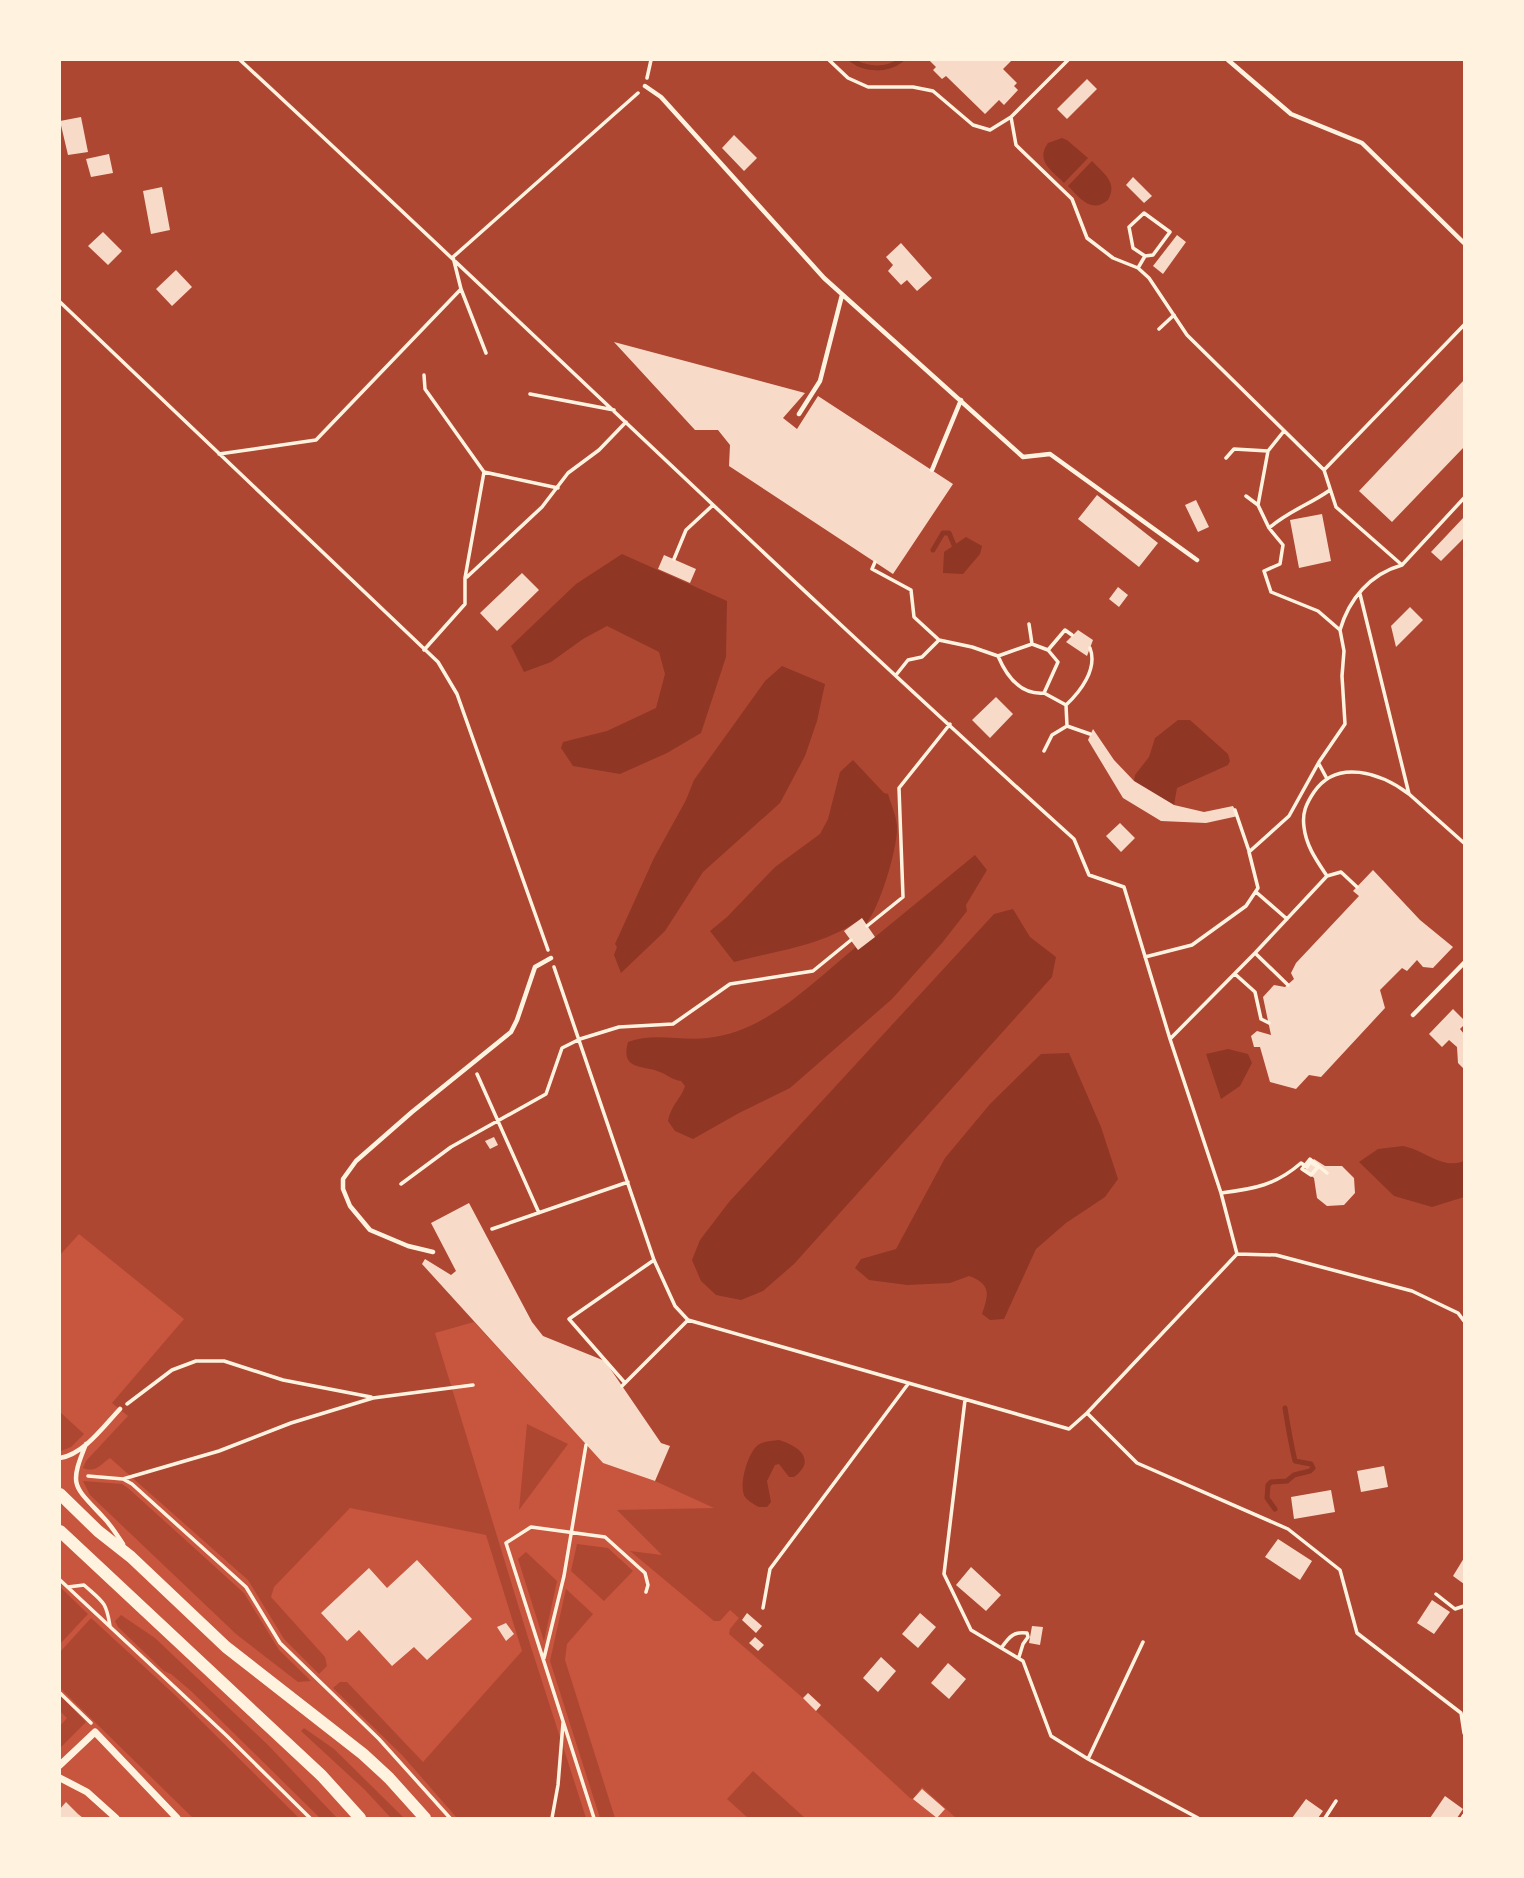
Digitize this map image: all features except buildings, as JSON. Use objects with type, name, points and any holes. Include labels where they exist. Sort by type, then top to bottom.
[{"type":"main road","points":[[60,1494],[226,1647],[363,1754],[425,1818]]},
{"type":"main road","points":[[60,1531],[322,1776],[360,1818]]},
{"type":"street","points":[[60,1765],[94,1732],[177,1818]]},
{"type":"street","points":[[60,1778],[87,1791],[116,1818]]},
{"type":"lane","points":[[1228,60],[1292,114],[1362,142],[1465,243]]},
{"type":"lane","points":[[645,86],[661,97],[824,278],[1023,457],[1050,454],[1198,560]]},
{"type":"lane","points":[[799,414],[820,381],[842,295]]},
{"type":"lane","points":[[932,470],[961,400]]},
{"type":"lane","points":[[433,1252],[397,1242],[370,1230],[351,1206],[343,1189],[344,1179],[356,1161],[456,1074],[511,1032],[535,967],[551,958]]},
{"type":"lane","points":[[1413,1015],[1465,962]]},
{"type":"lane","points":[[60,1458],[67,1457],[86,1444],[120,1409]]},
{"type":"lane","points":[[86,1444],[76,1475],[78,1490],[106,1519],[131,1557]]},
{"type":"path","points":[[240,60],[453,257],[713,505],[1074,839],[1089,876],[1124,887],[1170,1040],[1221,1193],[1237,1254]]},
{"type":"path","points":[[453,257],[645,86],[651,60]]},
{"type":"path","points":[[829,60],[848,78],[868,87],[914,87],[933,91],[973,125],[989,130],[1012,117],[1068,60]]},
{"type":"path","points":[[1012,117],[1016,145],[1072,199],[1087,238],[1113,258],[1138,268],[1149,278],[1187,335],[1324,470],[1336,507],[1402,565]]},
{"type":"path","points":[[1144,213],[1170,232],[1153,255],[1145,256],[1133,248],[1129,227],[1144,213]]},
{"type":"path","points":[[1138,268],[1145,256]]},
{"type":"path","points":[[453,257],[461,289],[486,353]]},
{"type":"path","points":[[219,454],[316,440],[461,289]]},
{"type":"path","points":[[60,302],[438,662],[457,694],[580,1039],[654,1259],[675,1306],[688,1320],[1069,1429],[1237,1254],[1276,1255],[1412,1291],[1458,1313],[1465,1321]]},
{"type":"path","points":[[1159,329],[1174,315]]},
{"type":"path","points":[[1324,470],[1465,325]]},
{"type":"path","points":[[424,375],[425,388],[484,472],[558,488]]},
{"type":"path","points":[[530,394],[614,410]]},
{"type":"path","points":[[465,578],[542,507],[568,473],[599,450],[627,422]]},
{"type":"path","points":[[1258,505],[1268,451],[1284,431]]},
{"type":"path","points":[[1226,458],[1234,449],[1268,451]]},
{"type":"path","points":[[424,650],[465,604],[465,578],[484,472]]},
{"type":"path","points":[[1269,528],[1286,513],[1315,501],[1330,490]]},
{"type":"path","points":[[1246,496],[1258,505],[1269,528],[1283,545],[1280,564],[1264,571],[1271,592],[1318,611],[1340,630]]},
{"type":"path","points":[[1249,852],[1289,816],[1319,762],[1345,724],[1342,676],[1344,651],[1340,630],[1345,611],[1367,582],[1388,569],[1402,565],[1465,498]]},
{"type":"path","points":[[674,559],[686,530],[713,505]]},
{"type":"path","points":[[875,562],[872,569],[911,590],[914,617],[939,640],[998,656],[1032,644],[1048,650],[1058,662],[1044,693]]},
{"type":"path","points":[[1360,594],[1409,794]]},
{"type":"path","points":[[1029,624],[1032,644]]},
{"type":"path","points":[[1048,650],[1065,630],[1072,635]]},
{"type":"path","points":[[896,675],[908,660],[922,657],[939,640]]},
{"type":"path","points":[[1067,726],[1066,705],[1081,690],[1093,657],[1090,648]]},
{"type":"path","points":[[998,656],[1013,681],[1027,690],[1044,693],[1066,705]]},
{"type":"path","points":[[867,926],[903,897],[899,788],[950,724]]},
{"type":"path","points":[[1067,726],[1090,734]]},
{"type":"path","points":[[1044,751],[1052,735],[1067,726]]},
{"type":"path","points":[[1319,762],[1326,777]]},
{"type":"path","points":[[1326,876],[1312,854],[1304,828],[1305,806],[1326,777],[1336,773],[1380,776],[1409,794],[1465,843]]},
{"type":"path","points":[[1145,957],[1192,945],[1246,906],[1256,892],[1258,888],[1249,852],[1235,810]]},
{"type":"path","points":[[1170,1040],[1326,876],[1341,872],[1357,887]]},
{"type":"path","points":[[1256,892],[1287,919]]},
{"type":"path","points":[[401,1184],[451,1147],[546,1094],[552,1084],[562,1048],[580,1039],[619,1027],[673,1024],[730,984],[813,971],[851,940]]},
{"type":"path","points":[[1255,953],[1288,985]]},
{"type":"path","points":[[1235,974],[1255,992],[1261,1019],[1269,1023]]},
{"type":"path","points":[[472,1063],[538,1213]]},
{"type":"path","points":[[1221,1193],[1254,1189],[1286,1177],[1301,1163],[1306,1168],[1310,1159],[1327,1173]]},
{"type":"path","points":[[492,1228],[628,1182]]},
{"type":"path","points":[[654,1259],[569,1319],[623,1384],[688,1320]]},
{"type":"path","points":[[120,1409],[172,1370],[196,1361],[224,1361],[283,1380],[373,1398]]},
{"type":"path","points":[[763,1608],[770,1569],[908,1384]]},
{"type":"path","points":[[81,1475],[123,1479],[219,1451],[291,1423],[373,1398],[473,1385]]},
{"type":"path","points":[[965,1400],[944,1574],[971,1630],[1023,1661],[1051,1735],[1088,1759],[1198,1818]]},
{"type":"path","points":[[1087,1413],[1137,1463],[1288,1529],[1340,1570],[1357,1633],[1461,1713],[1465,1732]]},
{"type":"path","points":[[543,1660],[573,1532],[586,1446]]},
{"type":"path","points":[[123,1479],[132,1484],[246,1587],[280,1643],[379,1739],[450,1818]]},
{"type":"path","points":[[594,1818],[506,1543],[531,1527],[605,1537],[645,1573],[648,1585],[646,1592]]},
{"type":"path","points":[[60,1580],[227,1736],[310,1818]]},
{"type":"path","points":[[68,1587],[85,1586],[107,1606],[110,1627]]},
{"type":"path","points":[[1436,1594],[1455,1609],[1465,1606]]},
{"type":"path","points":[[1002,1647],[1012,1635],[1027,1633],[1028,1637],[1019,1657]]},
{"type":"path","points":[[1088,1759],[1143,1642]]},
{"type":"path","points":[[60,1692],[95,1727],[94,1732]]},
{"type":"path","points":[[552,1818],[558,1786],[563,1721]]},
{"type":"path","points":[[1325,1818],[1336,1801]]},
{"type":"shaded area","points":[[60,60],[1464,60],[1464,1818],[956,1818],[922,1787],[913,1799],[910,1798],[816,1711],[821,1705],[808,1693],[803,1698],[729,1634],[739,1618],[730,1610],[720,1621],[714,1621],[630,1551],[662,1555],[617,1510],[714,1508],[655,1481],[603,1463],[474,1322],[435,1333],[586,1818],[457,1818],[402,1755],[333,1688],[340,1682],[347,1682],[423,1762],[522,1651],[486,1535],[350,1508],[274,1587],[271,1597],[325,1657],[327,1666],[319,1674],[284,1639],[248,1580],[110,1458],[95,1469],[83,1468],[86,1461],[128,1416],[112,1403],[184,1319],[79,1234],[60,1255]]},
{"type":"shaded area","points":[[1062,138],[1088,158],[1064,183],[1050,170],[1043,155],[1048,143]]},
{"type":"shaded area","points":[[1092,161],[1108,179],[1111,188],[1108,200],[1096,205],[1086,203],[1068,186]]},
{"type":"shaded area","points":[[966,537],[982,546],[980,554],[963,574],[943,573],[944,552]]},
{"type":"shaded area","points":[[622,554],[727,601],[726,657],[701,733],[667,753],[620,774],[573,766],[561,748],[563,742],[607,731],[656,708],[665,674],[659,652],[607,626],[551,662],[524,672],[511,646],[576,584]]},
{"type":"shaded area","points":[[782,666],[825,684],[817,721],[805,756],[780,803],[703,872],[665,931],[621,973],[614,955],[617,947],[615,944],[654,858],[694,780],[765,681]]},
{"type":"shaded area","points":[[1178,720],[1190,720],[1228,754],[1230,761],[1228,765],[1177,788],[1174,805],[1134,781],[1135,775],[1149,757],[1155,738]]},
{"type":"shaded area","points":[[853,760],[888,794],[897,826],[891,862],[871,916],[866,924],[862,918],[816,941],[734,962],[710,931],[775,867],[820,834],[828,819],[840,772]]},
{"type":"shaded area","points":[[975,855],[987,870],[966,905],[967,911],[892,999],[790,1088],[693,1139],[675,1131],[668,1121],[685,1086],[681,1081],[630,1062],[626,1051],[628,1042],[657,1037],[697,1039],[729,1034],[768,1016],[805,990],[856,947],[858,949],[875,937]]},
{"type":"shaded area","points":[[1013,909],[1030,937],[1056,957],[1052,977],[794,1264],[763,1291],[741,1300],[716,1295],[701,1281],[692,1260],[700,1240],[729,1202],[994,914]]},
{"type":"shaded area","points":[[1228,1049],[1248,1054],[1252,1063],[1240,1086],[1221,1099],[1206,1054]]},
{"type":"shaded area","points":[[1069,1053],[1101,1127],[1118,1179],[1105,1197],[1066,1223],[1036,1249],[1004,1319],[990,1320],[982,1314],[987,1295],[985,1286],[969,1276],[950,1283],[907,1285],[869,1280],[855,1268],[861,1259],[896,1249],[945,1158],[990,1104],[1041,1054]]},
{"type":"shaded area","points":[[1403,1146],[1448,1163],[1464,1161],[1464,1197],[1432,1207],[1394,1196],[1359,1162],[1378,1149]]},
{"type":"shaded area","points":[[60,1412],[84,1434],[71,1447],[61,1451]]},
{"type":"shaded area","points":[[527,1424],[568,1444],[519,1510]]},
{"type":"shaded area","points":[[779,1440],[803,1454],[804,1465],[794,1477],[789,1477],[779,1464],[775,1465],[767,1481],[771,1502],[767,1507],[759,1507],[745,1497],[743,1492],[745,1470],[758,1445]]},
{"type":"shaded area","points":[[83,1481],[122,1484],[128,1488],[244,1593],[279,1650],[311,1681],[298,1682],[236,1634],[90,1495]]},
{"type":"shaded area","points":[[577,1544],[608,1548],[633,1571],[604,1601],[571,1571]]},
{"type":"shaded area","points":[[526,1552],[557,1581],[544,1641],[518,1559]]},
{"type":"shaded area","points":[[60,1587],[88,1614],[60,1644]]},
{"type":"shaded area","points":[[566,1589],[593,1614],[567,1644],[565,1660],[615,1818],[600,1818],[550,1661]]},
{"type":"shaded area","points":[[121,1615],[155,1638],[268,1745],[337,1818],[320,1818],[191,1691],[164,1671],[118,1627],[115,1621]]},
{"type":"shaded area","points":[[91,1618],[176,1696],[299,1818],[193,1818],[60,1688],[60,1652]]},
{"type":"shaded area","points":[[60,1695],[86,1722],[60,1748],[60,1726],[67,1718],[60,1711]]},
{"type":"shaded area","points":[[304,1728],[334,1749],[404,1818],[391,1818],[301,1731]]},
{"type":"shaded area","points":[[753,1771],[805,1818],[748,1818],[727,1799]]},
{"type":"waterway","points":[[852,60],[863,66],[876,68],[901,60]]},
{"type":"waterway","points":[[933,550],[943,533],[949,533],[954,545]]},
{"type":"waterway","points":[[1275,1509],[1267,1498],[1268,1485],[1271,1482],[1287,1481],[1294,1475],[1313,1468],[1311,1464],[1295,1461],[1285,1408]]}]
